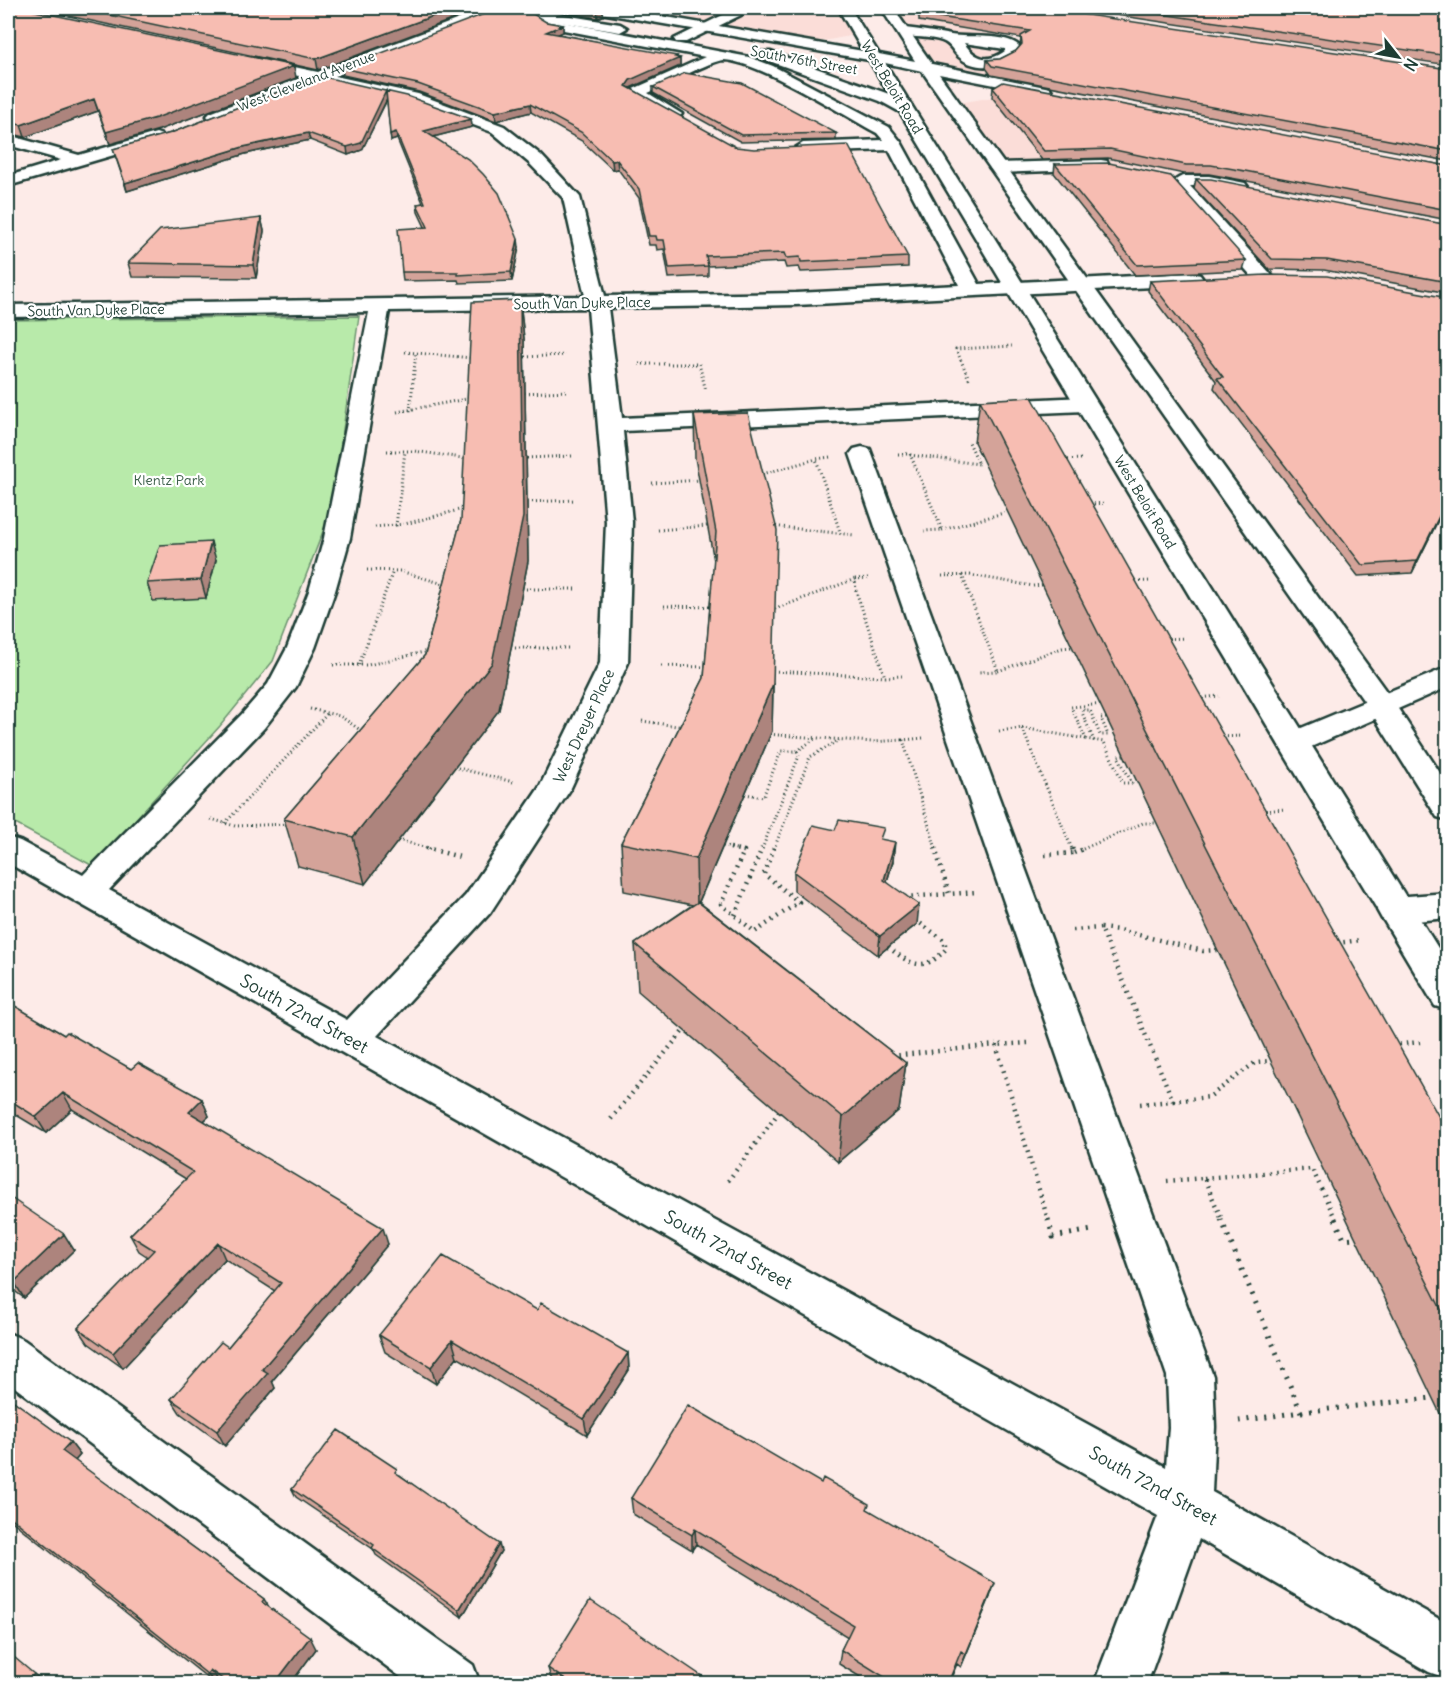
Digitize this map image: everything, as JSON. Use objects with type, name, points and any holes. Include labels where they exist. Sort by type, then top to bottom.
[{"type":"street","name":"South 76th Street","points":[[500,8],[837,66]]},
{"type":"street","name":"West Cleveland Avenue","points":[[198,123],[500,8]]},
{"type":"street","name":"South 76th Street","points":[[595,8],[874,57],[933,76],[1022,98],[1057,99],[933,76],[866,71]]},
{"type":"street","points":[[645,16],[667,8]]},
{"type":"street","points":[[681,39],[734,15],[733,8]]},
{"type":"street","name":"West Beloit Road","points":[[844,8],[1448,996]]},
{"type":"street","points":[[887,8],[933,76],[970,113],[998,168],[1083,284],[1381,705],[1448,809]]},
{"type":"street","name":"South 76th Street","points":[[534,13],[553,24],[726,56]]},
{"type":"street","points":[[901,27],[983,36]]},
{"type":"street","points":[[901,27],[954,40]]},
{"type":"street","points":[[783,41],[812,43],[831,41],[844,37],[856,28]]},
{"type":"street","points":[[756,52],[885,98],[906,110]]},
{"type":"street","points":[[686,120],[636,93],[726,56]]},
{"type":"street","name":"West Beloit Road","points":[[726,56],[768,69],[883,130],[894,145],[972,290]]},
{"type":"street","name":"West Dreyer Place","points":[[234,57],[413,97],[498,129],[535,159],[571,197],[597,303],[619,522],[614,663],[554,790],[478,904],[351,1040]]},
{"type":"street","points":[[999,98],[1022,98]]},
{"type":"street","points":[[8,180],[166,135]]},
{"type":"street","points":[[8,140],[78,159]]},
{"type":"street","points":[[789,148],[894,145]]},
{"type":"street","points":[[998,168],[1049,165],[1118,166]]},
{"type":"street","points":[[1162,176],[1184,181],[1209,181],[1253,189]]},
{"type":"street","points":[[1184,181],[1180,186],[1186,194],[1263,277]]},
{"type":"street","points":[[1240,278],[1283,277]]},
{"type":"street","name":"South Van Dyke Place","points":[[8,311],[796,299],[1207,279]]},
{"type":"street","points":[[86,892],[271,699],[281,687],[293,664],[322,591],[339,529],[380,306]]},
{"type":"street","points":[[611,425],[1085,404]]},
{"type":"street","points":[[862,454],[1190,1376],[1192,1427],[1187,1505],[1120,1683]]},
{"type":"street","points":[[1293,743],[1448,676]]},
{"type":"street","name":"South 72nd Street","points":[[8,849],[1187,1505],[1448,1653]]},
{"type":"street","points":[[1394,910],[1448,905]]},
{"type":"street","points":[[8,1355],[454,1683]]},
{"type":"path","points":[[986,408],[974,390],[956,349],[1016,346]]},
{"type":"path","points":[[410,411],[416,352]]},
{"type":"path","points":[[372,353],[416,352],[476,358]]},
{"type":"path","points":[[525,357],[565,355]]},
{"type":"path","points":[[636,365],[699,363],[714,420]]},
{"type":"path","points":[[525,393],[567,391]]},
{"type":"path","points":[[361,412],[410,411],[475,398]]},
{"type":"path","points":[[910,454],[979,464],[966,440],[977,440]]},
{"type":"path","points":[[396,526],[405,451]]},
{"type":"path","points":[[354,452],[405,451],[463,460],[473,459]]},
{"type":"path","points":[[527,458],[572,456]]},
{"type":"path","points":[[752,477],[816,459]]},
{"type":"path","points":[[1059,460],[1082,459]]},
{"type":"path","points":[[652,483],[699,480]]},
{"type":"path","points":[[528,502],[576,500]]},
{"type":"path","points":[[1084,505],[1107,503]]},
{"type":"path","points":[[339,529],[396,526],[471,508]]},
{"type":"path","points":[[942,530],[1007,512]]},
{"type":"path","points":[[764,524],[841,535]]},
{"type":"path","points":[[658,530],[707,526]]},
{"type":"path","points":[[328,569],[393,571],[452,587]]},
{"type":"path","points":[[359,665],[393,571]]},
{"type":"path","points":[[962,575],[1033,586],[1042,585]]},
{"type":"path","points":[[775,609],[855,579]]},
{"type":"path","points":[[1122,583],[1152,581]]},
{"type":"path","points":[[522,590],[577,589]]},
{"type":"path","points":[[664,606],[714,607]]},
{"type":"path","points":[[1164,639],[1185,638]]},
{"type":"path","points":[[998,671],[1062,648],[1072,647]]},
{"type":"path","points":[[511,648],[570,648]]},
{"type":"path","points":[[293,664],[368,665],[436,649]]},
{"type":"path","points":[[657,666],[709,667]]},
{"type":"path","points":[[773,671],[885,677]]},
{"type":"path","points":[[1196,698],[1219,696]]},
{"type":"path","points":[[271,699],[340,716],[366,734]]},
{"type":"path","points":[[1086,739],[1071,707],[1105,704]]},
{"type":"path","points":[[1094,742],[1082,710],[1090,710],[1100,735],[1108,735],[1101,718],[1106,718]]},
{"type":"path","points":[[225,823],[328,713]]},
{"type":"path","points":[[642,721],[688,727]]},
{"type":"path","points":[[1022,728],[1104,742],[1123,783],[1132,783],[1118,756],[1124,755]]},
{"type":"path","points":[[758,733],[872,742],[903,740]]},
{"type":"path","points":[[1207,738],[1242,736]]},
{"type":"path","points":[[746,794],[763,797],[782,751],[797,751],[816,738]]},
{"type":"path","points":[[723,846],[744,851],[721,903],[755,932],[799,902],[764,874],[810,757],[839,740]]},
{"type":"path","points":[[735,915],[799,756],[797,751]]},
{"type":"path","points":[[454,767],[513,782]]},
{"type":"path","points":[[170,806],[235,826],[298,824]]},
{"type":"path","points":[[1255,812],[1285,810]]},
{"type":"path","points":[[1074,853],[1143,823],[1156,823]]},
{"type":"path","points":[[772,825],[783,827]]},
{"type":"path","points":[[398,840],[460,857]]},
{"type":"path","points":[[902,897],[949,894]]},
{"type":"path","points":[[888,947],[911,964],[922,964],[940,956],[946,949],[944,940],[913,918]]},
{"type":"path","points":[[1033,934],[1101,928],[1119,930],[1203,951],[1217,950]]},
{"type":"path","points":[[1101,928],[1173,1101]]},
{"type":"path","points":[[1328,944],[1360,940]]},
{"type":"path","points":[[611,1119],[684,1030]]},
{"type":"path","points":[[886,1057],[996,1045],[1071,1041]]},
{"type":"path","points":[[1385,1045],[1420,1042]]},
{"type":"path","points":[[996,1045],[1053,1237],[1136,1222]]},
{"type":"path","points":[[1095,1108],[1209,1097],[1256,1062],[1271,1061]]},
{"type":"path","points":[[728,1181],[779,1112]]},
{"type":"path","points":[[1122,1185],[1312,1169],[1344,1239],[1355,1238]]},
{"type":"path","points":[[1204,1178],[1301,1412]]},
{"type":"path","points":[[1192,1427],[1301,1412],[1432,1398]]},
{"type":"shaded area","points":[[595,8],[844,8],[860,34],[803,45]]},
{"type":"shaded area","points":[[887,8],[949,8],[1014,23],[989,39],[1049,50],[1000,83],[928,69]]},
{"type":"shaded area","points":[[1005,95],[1216,127],[1171,174],[1098,161],[997,167],[953,104]]},
{"type":"green space","name":"Klentz Park","points":[[359,316],[332,508],[273,661],[220,726],[93,866],[8,820],[8,320]]},
{"type":"building","points":[[8,8],[21,8],[294,66],[156,118],[106,132],[94,99],[21,125],[8,122]]},
{"type":"building","points":[[77,8],[455,8],[316,59]]},
{"type":"building","points":[[500,8],[530,12],[546,22],[563,25],[546,32],[677,56],[675,57],[680,58],[630,80],[626,86],[736,147],[754,149],[848,145],[908,257],[801,262],[800,257],[786,258],[784,253],[706,256],[708,266],[669,268],[664,240],[657,240],[656,236],[649,236],[639,189],[617,160],[612,161],[581,132],[530,104],[495,112],[418,84],[342,68]]},
{"type":"building","points":[[919,8],[1041,8],[1448,69],[1448,151],[992,66],[987,60],[1000,59],[1016,51],[1022,44],[1021,36],[1030,31],[920,14],[927,10]]},
{"type":"building","points":[[1120,8],[1448,8],[1448,56]]},
{"type":"building","points":[[685,73],[742,83],[836,133],[741,135],[653,87]]},
{"type":"building","points":[[320,76],[386,91],[361,143],[347,147],[308,133],[243,147],[125,183],[113,149],[171,133]]},
{"type":"building","points":[[1003,82],[1448,166],[1448,210],[1245,171],[1211,165],[1186,165],[1110,149],[1044,151],[993,88]]},
{"type":"building","points":[[386,91],[407,96],[471,119],[424,131],[468,159],[499,193],[518,239],[511,272],[458,275],[458,272],[402,272],[398,229],[428,227],[417,204],[425,203],[396,132],[390,134]]},
{"type":"building","points":[[1109,163],[1171,176],[1246,260],[1137,265],[1055,164]]},
{"type":"building","points":[[1196,179],[1211,179],[1448,225],[1448,282],[1327,260],[1272,259]]},
{"type":"building","points":[[261,218],[253,265],[128,263],[160,230]]},
{"type":"building","points":[[1266,275],[1327,276],[1448,298],[1448,498],[1417,561],[1362,565],[1217,378],[1223,377],[1150,281]]},
{"type":"building","points":[[520,300],[523,517],[492,663],[353,837],[284,819],[425,655],[461,520],[472,302]]},
{"type":"building","points":[[1032,397],[1448,1133],[1448,1323],[980,400]]},
{"type":"building","points":[[748,413],[777,530],[773,684],[696,859],[621,843],[704,678],[716,532],[694,415]]},
{"type":"building","points":[[211,542],[201,580],[147,583],[160,545]]},
{"type":"building","points":[[839,820],[884,828],[880,839],[895,842],[884,880],[919,905],[880,936],[794,872],[813,825],[835,830]]},
{"type":"building","points":[[698,902],[906,1063],[843,1117],[635,944]]},
{"type":"building","points":[[8,1002],[64,1035],[67,1032],[131,1069],[138,1063],[202,1099],[189,1112],[383,1228],[262,1369],[268,1373],[217,1431],[171,1399],[221,1342],[228,1347],[281,1283],[218,1243],[113,1353],[78,1328],[154,1250],[130,1235],[193,1172],[63,1093],[36,1117],[8,1099]]},
{"type":"building","points":[[8,1196],[64,1234],[14,1282],[8,1278]]},
{"type":"building","points":[[443,1256],[537,1310],[541,1303],[628,1353],[584,1419],[452,1340],[431,1367],[379,1335]]},
{"type":"building","points":[[8,1397],[70,1442],[62,1451],[264,1599],[262,1602],[310,1637],[275,1683],[228,1683],[210,1670],[207,1674],[8,1515]]},
{"type":"building","points":[[688,1405],[821,1483],[823,1478],[869,1504],[867,1509],[995,1583],[966,1654],[961,1651],[948,1683],[894,1683],[841,1650],[853,1625],[695,1529],[692,1535],[631,1498]]},
{"type":"building","points":[[338,1430],[397,1469],[395,1472],[499,1544],[459,1610],[372,1548],[374,1545],[292,1489]]},
{"type":"building","points":[[590,1600],[712,1683],[570,1683],[548,1668]]},
{"type":"building","points":[[8,1652],[34,1674],[26,1683],[8,1683]]}]
